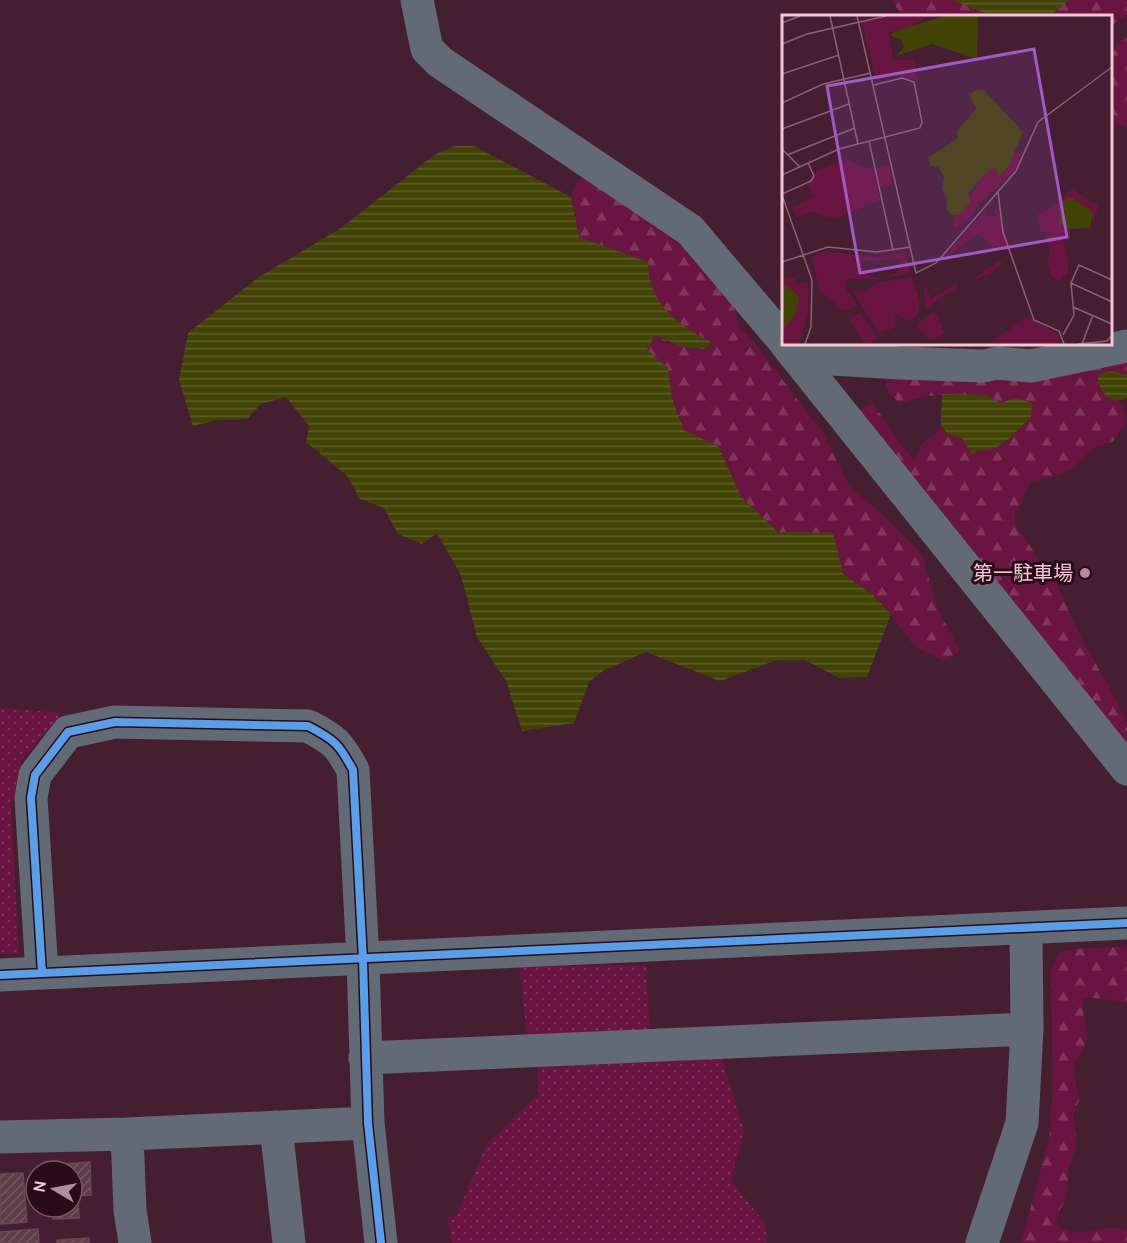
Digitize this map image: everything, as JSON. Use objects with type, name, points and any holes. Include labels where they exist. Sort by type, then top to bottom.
[{"type":"street","points":[[417,0],[427,49],[440,62],[690,230],[782,339]]},
{"type":"street","points":[[789,347],[900,363],[984,366],[997,363],[1031,366],[1127,346]]},
{"type":"street","points":[[789,347],[1127,769]]},
{"type":"street","points":[[42,973],[31,798],[35,775],[68,732],[115,722],[308,726],[329,736],[339,746],[353,770],[363,960],[368,1123],[381,1243]]},
{"type":"street","points":[[0,975],[1127,924]]},
{"type":"street","points":[[982,1243],[1022,1123],[1027,1029],[1026,928]]},
{"type":"street","points":[[365,1058],[1027,1029]]},
{"type":"street","points":[[0,1137],[127,1134],[368,1123]]},
{"type":"street","points":[[276,1127],[290,1243]]},
{"type":"street","points":[[127,1134],[130,1210],[135,1243]]},
{"type":"green space","points":[[892,0],[952,0],[990,15],[901,15]]},
{"type":"green space","points":[[1069,0],[1127,0],[1127,15],[1112,25],[1112,15],[1051,15]]},
{"type":"green space","points":[[1127,38],[1127,127],[1112,122],[1112,55],[1118,42]]},
{"type":"green space","points":[[600,170],[654,194],[732,301],[740,328],[753,341],[823,433],[849,486],[883,515],[922,554],[937,607],[960,651],[944,661],[914,646],[891,614],[873,595],[843,574],[833,534],[778,532],[741,497],[719,447],[684,430],[672,398],[668,368],[647,350],[654,335],[680,346],[704,349],[713,343],[688,329],[667,312],[654,291],[648,262],[579,237],[571,197],[577,180]]},
{"type":"green space","points":[[1127,355],[1127,375],[1112,371],[1098,374],[1098,379],[1106,395],[1120,401],[1127,422],[1112,442],[1093,448],[1073,468],[1058,476],[1030,482],[1023,495],[1024,499],[1014,514],[1016,526],[1057,585],[1081,638],[1127,722],[1127,760],[873,435],[860,409],[873,403],[894,436],[914,461],[922,443],[934,436],[941,426],[942,395],[926,396],[899,403],[887,390],[885,374]]},
{"type":"green space","points":[[0,708],[62,713],[21,761],[11,810],[19,953],[0,954]]},
{"type":"green space","points":[[1127,946],[1127,1003],[1099,998],[1083,999],[1087,1038],[1085,1046],[1074,1062],[1079,1101],[1073,1116],[1076,1131],[1075,1149],[1069,1167],[1066,1198],[1058,1214],[1056,1225],[1079,1233],[1108,1228],[1127,1229],[1127,1243],[1021,1243],[1049,1139],[1053,1088],[1051,970],[1060,952]]},
{"type":"green space","points":[[646,965],[650,1038],[528,1043],[519,966]]},
{"type":"green space","points":[[721,1055],[744,1132],[731,1181],[765,1223],[767,1243],[452,1243],[447,1218],[457,1214],[487,1144],[538,1094],[538,1066]]},
{"type":"shaded area","points":[[952,0],[1069,0],[1051,15],[990,15]]},
{"type":"shaded area","points":[[454,146],[474,146],[571,197],[579,237],[648,262],[654,291],[668,312],[688,329],[713,343],[704,349],[680,346],[655,335],[647,350],[668,368],[672,398],[684,430],[719,447],[741,497],[778,532],[833,533],[843,574],[873,595],[891,614],[867,677],[839,678],[805,660],[774,661],[720,681],[646,652],[603,671],[589,682],[574,723],[522,731],[506,681],[477,637],[461,575],[437,533],[422,544],[398,534],[384,508],[360,499],[347,476],[306,442],[309,426],[286,397],[261,404],[247,419],[217,420],[193,426],[179,380],[188,333],[259,277],[341,228],[434,155]]},
{"type":"shaded area","points":[[1112,371],[1127,375],[1127,398],[1115,400],[1102,391],[1098,374]]},
{"type":"shaded area","points":[[942,394],[986,395],[1000,403],[1015,398],[1032,403],[1031,417],[999,446],[972,454],[962,438],[948,434],[941,426]]},
{"type":"building","points":[[84,1162],[90,1162],[91,1195],[84,1196]]},
{"type":"building","points":[[23,1173],[24,1219],[27,1219],[27,1222],[0,1224],[0,1174]]},
{"type":"building","points":[[38,1229],[39,1243],[0,1243],[0,1232]]},
{"type":"building","points":[[89,1238],[89,1243],[57,1243],[57,1240]]},
{"type":"cycle path","points":[[42,973],[31,798],[35,775],[68,732],[115,722],[308,726],[330,739],[340,748],[353,770],[363,960],[368,1123],[381,1243]]},
{"type":"cycle path","points":[[0,975],[1127,923]]},
{"type":"place","name":"第一駐車場","points":[[1085,573]]}]
